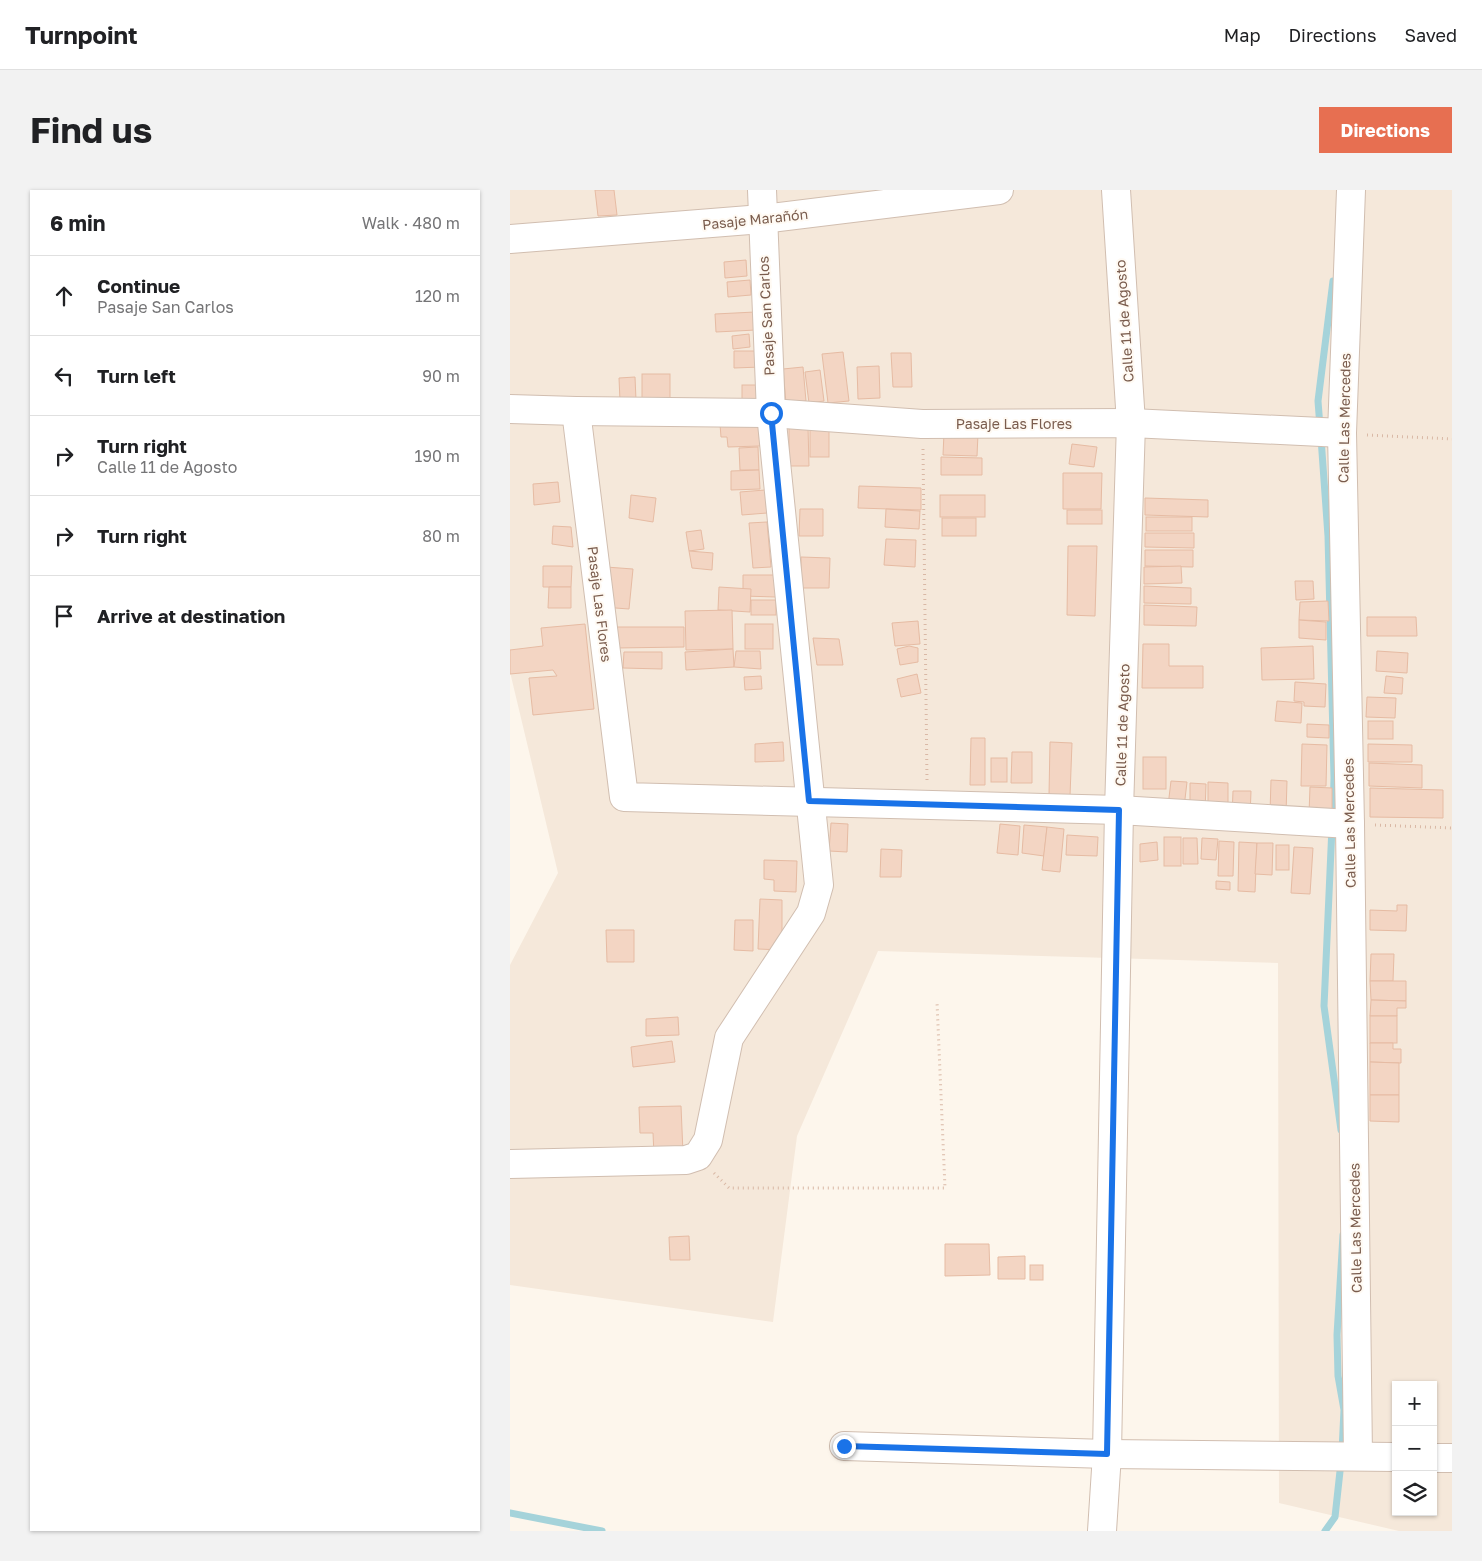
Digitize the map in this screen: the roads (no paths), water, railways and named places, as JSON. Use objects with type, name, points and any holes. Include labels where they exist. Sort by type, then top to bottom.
[{"type":"street","name":"Pasaje San Carlos","points":[[510,1164],[686,1160],[698,1156],[708,1140],[729,1038],[811,913],[819,885],[771,413],[762,190]]},
{"type":"street","name":"Pasaje Marañón","points":[[510,240],[762,219],[999,190]]},
{"type":"street","name":"Calle 11 de Agosto","points":[[1102,1531],[1107,1454],[1119,810],[1131,423],[1116,190]]},
{"type":"street","name":"Calle Las Mercedes","points":[[1351,190],[1342,433],[1350,824],[1358,1456]]},
{"type":"street","name":"Pasaje Las Flores","points":[[510,408],[576,411],[771,413],[922,424],[1131,423],[1342,433]]},
{"type":"street","name":"Pasaje Las Flores","points":[[576,411],[624,797],[809,801]]},
{"type":"street","points":[[809,801],[1119,810],[1350,824]]},
{"type":"street","points":[[844,1446],[1107,1454],[1392,1457]]},
{"type":"street","points":[[1437,1458],[1452,1458]]},
{"type":"waterway","points":[[1320,427],[1318,401],[1333,281]]},
{"type":"waterway","points":[[1321,438],[1328,536],[1334,778],[1333,816]]},
{"type":"waterway","points":[[1332,827],[1324,1006],[1341,1130]]},
{"type":"waterway","points":[[1342,1451],[1344,1410],[1338,1376],[1337,1335],[1343,1235]]},
{"type":"waterway","points":[[1325,1531],[1335,1517],[1341,1462]]},
{"type":"waterway","points":[[510,1513],[602,1531]]}]
